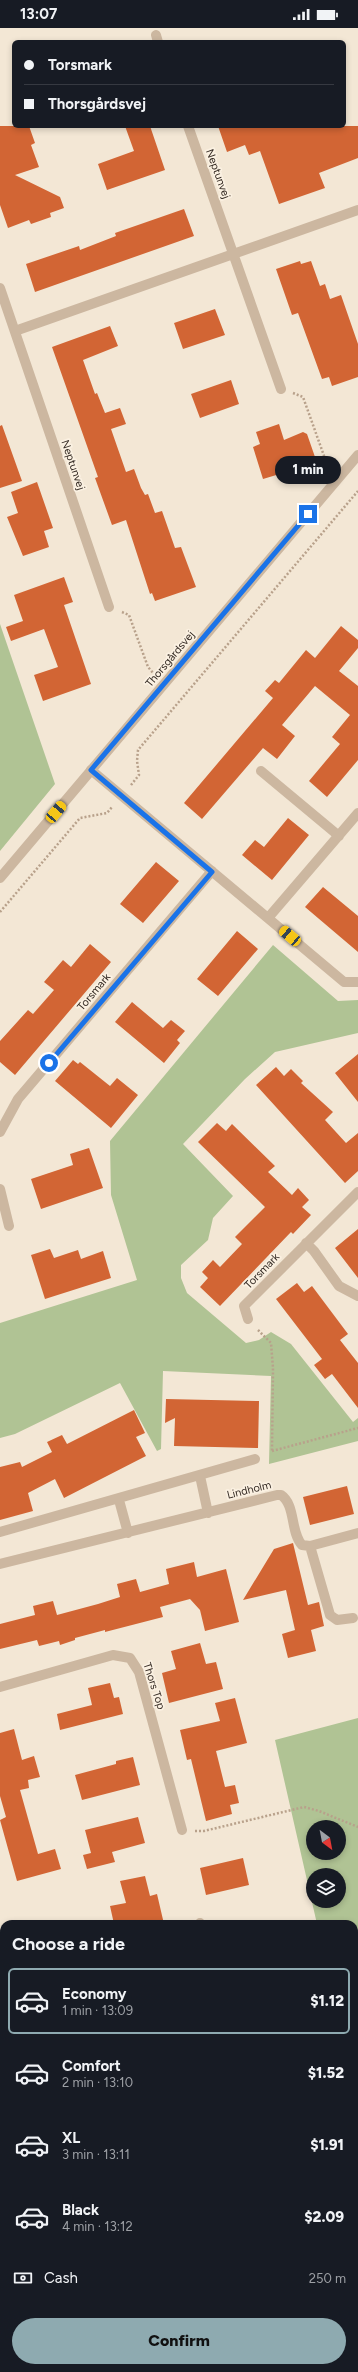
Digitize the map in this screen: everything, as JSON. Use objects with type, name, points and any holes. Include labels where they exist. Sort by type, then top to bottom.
[{"type":"street","name":"Neptunvej","points":[[189,128],[281,389]]},
{"type":"street","points":[[15,330],[358,210]]},
{"type":"street","name":"Neptunvej","points":[[0,288],[109,607]]},
{"type":"street","name":"Thorsgårdsvej","points":[[0,878],[358,455]]},
{"type":"street","points":[[91,770],[344,982],[358,982]]},
{"type":"street","points":[[261,771],[338,836]]},
{"type":"street","points":[[268,918],[358,813]]},
{"type":"street","name":"Torsmark","points":[[0,1132],[18,1098],[212,872]]},
{"type":"street","points":[[0,1189],[9,1226]]},
{"type":"street","name":"Torsmark","points":[[248,1319],[244,1306],[358,1192]]},
{"type":"street","points":[[306,1243],[314,1250],[339,1286],[358,1296]]},
{"type":"street","points":[[0,1532],[119,1500],[255,1459]]},
{"type":"street","points":[[200,1476],[208,1513]]},
{"type":"street","name":"Lindholm","points":[[0,1564],[281,1496],[287,1503],[297,1538],[302,1545],[310,1546]]},
{"type":"street","points":[[119,1500],[128,1533]]},
{"type":"street","points":[[353,1618],[337,1620],[330,1615],[310,1546],[358,1533]]},
{"type":"street","name":"Thors Top","points":[[0,1687],[113,1655],[130,1658],[139,1672],[182,1830]]},
{"type":"path","points":[[281,389],[303,396],[331,474],[338,479]]},
{"type":"path","points":[[0,912],[80,818],[107,813],[122,796],[139,774],[136,760],[138,750],[358,491]]},
{"type":"path","points":[[109,607],[129,615],[148,667],[166,682]]},
{"type":"path","points":[[248,1319],[271,1343],[273,1368],[272,1451]]},
{"type":"path","points":[[255,1459],[272,1451],[358,1428]]},
{"type":"path","points":[[182,1830],[204,1832],[304,1807],[319,1811],[358,1827]]},
{"type":"green space","points":[[0,624],[55,784],[0,851]]},
{"type":"green space","points":[[273,945],[338,1001],[358,1000],[358,1033],[275,1052],[245,1079],[183,1144],[233,1196],[213,1218],[208,1240],[181,1265],[181,1278],[187,1293],[246,1343],[259,1340],[271,1332],[291,1344],[353,1422],[358,1418],[358,1441],[269,1464],[271,1376],[163,1371],[161,1449],[157,1451],[120,1383],[15,1434],[0,1438],[0,1323],[137,1280],[111,1195],[110,1141]]},
{"type":"green space","points":[[358,1718],[358,1920],[316,1920],[313,1908],[346,1908],[346,1868],[306,1868],[306,1876],[275,1740]]},
{"type":"building","points":[[0,126],[30,128],[35,143],[31,145],[39,167],[15,175],[60,197],[64,208],[50,213],[51,217],[31,224],[29,220],[8,228],[0,205]]},
{"type":"building","points":[[346,126],[358,126],[358,158],[319,173],[325,188],[279,204],[260,151],[249,155],[245,145],[227,152],[219,128],[346,128]]},
{"type":"building","points":[[126,128],[151,128],[165,170],[107,190],[98,164],[134,151]]},
{"type":"building","points":[[184,209],[194,236],[35,292],[26,264],[79,246],[80,250],[116,236],[115,233]]},
{"type":"building","points":[[300,261],[301,264],[311,261],[320,286],[325,284],[330,299],[341,295],[358,344],[358,377],[332,386],[329,377],[322,379],[298,313],[292,315],[276,269]]},
{"type":"building","points":[[215,309],[225,335],[183,349],[174,323]]},
{"type":"building","points":[[110,326],[118,346],[83,360],[95,394],[97,393],[105,413],[120,408],[126,424],[111,429],[126,472],[134,469],[141,488],[145,495],[148,494],[155,513],[162,511],[175,548],[181,547],[196,587],[155,601],[152,593],[150,594],[126,520],[112,525],[95,478],[98,477],[52,347]]},
{"type":"building","points":[[231,380],[239,404],[200,418],[191,394]]},
{"type":"building","points":[[279,424],[284,440],[303,432],[307,434],[315,457],[292,465],[293,470],[263,479],[253,447],[260,444],[256,432]]},
{"type":"building","points":[[2,425],[22,481],[0,488],[0,426]]},
{"type":"building","points":[[37,482],[53,528],[44,531],[49,547],[23,556],[7,517],[18,513],[11,492]]},
{"type":"building","points":[[64,577],[73,602],[64,605],[91,684],[43,701],[34,675],[58,667],[44,629],[11,641],[6,627],[23,621],[14,595]]},
{"type":"building","points":[[341,626],[358,640],[358,648],[339,671],[358,686],[358,760],[327,797],[309,781],[340,744],[332,737],[350,715],[315,686],[282,725],[295,736],[277,759],[263,748],[202,819],[184,803],[273,698],[265,691],[275,680],[279,683],[306,650],[315,658]]},
{"type":"building","points":[[288,818],[309,835],[272,880],[242,855],[255,840],[264,847]]},
{"type":"building","points":[[156,862],[179,881],[143,923],[120,904]]},
{"type":"building","points":[[323,887],[358,916],[358,952],[305,907]]},
{"type":"building","points":[[237,931],[258,949],[218,996],[197,979]]},
{"type":"building","points":[[90,944],[111,962],[15,1075],[0,1062],[0,1041],[28,1010],[33,1014],[54,990],[44,982],[63,960],[71,967]]},
{"type":"building","points":[[132,1002],[163,1028],[171,1020],[185,1031],[177,1040],[180,1043],[164,1063],[115,1022]]},
{"type":"building","points":[[358,1054],[358,1102],[335,1073]]},
{"type":"building","points":[[73,1060],[78,1064],[80,1062],[110,1086],[117,1078],[138,1095],[111,1128],[55,1081]]},
{"type":"building","points":[[276,1067],[284,1076],[291,1069],[303,1081],[301,1083],[333,1112],[325,1120],[346,1143],[358,1133],[358,1171],[345,1183],[256,1085]]},
{"type":"building","points":[[217,1123],[226,1131],[232,1124],[275,1166],[268,1172],[292,1195],[298,1188],[309,1200],[302,1207],[311,1215],[293,1234],[291,1232],[220,1306],[200,1287],[208,1278],[202,1272],[213,1260],[220,1267],[242,1244],[235,1237],[265,1207],[198,1142]]},
{"type":"building","points":[[89,1148],[103,1188],[41,1209],[31,1179],[73,1165],[70,1154]]},
{"type":"building","points":[[358,1229],[358,1278],[335,1248]]},
{"type":"building","points":[[50,1249],[54,1258],[78,1250],[81,1259],[103,1251],[111,1278],[45,1299],[31,1255]]},
{"type":"building","points":[[297,1283],[304,1292],[312,1286],[348,1334],[340,1340],[358,1363],[358,1408],[332,1374],[325,1379],[314,1365],[322,1359],[276,1299]]},
{"type":"building","points":[[166,1399],[259,1401],[258,1448],[174,1446],[175,1418],[165,1423]]},
{"type":"building","points":[[134,1410],[145,1433],[136,1437],[146,1456],[64,1498],[55,1479],[28,1493],[33,1511],[0,1520],[0,1467],[20,1462],[22,1467],[52,1452],[47,1442],[62,1435],[67,1444]]},
{"type":"building","points":[[347,1486],[354,1514],[310,1525],[303,1497]]},
{"type":"building","points":[[293,1543],[308,1605],[319,1602],[324,1626],[311,1630],[316,1651],[288,1658],[282,1634],[295,1630],[286,1590],[243,1600],[274,1549]]},
{"type":"building","points":[[194,1562],[197,1577],[226,1569],[239,1622],[205,1631],[200,1610],[190,1599],[160,1607],[163,1617],[75,1638],[75,1640],[60,1645],[59,1641],[39,1646],[37,1640],[0,1649],[0,1624],[35,1615],[33,1606],[53,1601],[57,1615],[98,1604],[120,1597],[117,1584],[136,1579],[140,1592],[169,1584],[166,1569]]},
{"type":"building","points":[[200,1643],[206,1664],[216,1662],[223,1689],[169,1703],[162,1673],[176,1669],[171,1651]]},
{"type":"building","points":[[110,1683],[114,1698],[119,1697],[123,1714],[60,1730],[57,1714],[92,1705],[88,1688]]},
{"type":"building","points":[[235,1698],[247,1743],[216,1751],[225,1787],[235,1785],[239,1803],[230,1805],[232,1814],[206,1821],[191,1759],[187,1760],[180,1730],[220,1721],[215,1703]]},
{"type":"building","points":[[14,1729],[22,1760],[34,1756],[40,1777],[28,1780],[29,1788],[20,1790],[38,1854],[55,1849],[61,1869],[17,1881],[0,1820],[6,1817],[0,1796],[0,1733]]},
{"type":"building","points":[[133,1757],[140,1785],[82,1800],[75,1775],[116,1764],[116,1761]]},
{"type":"building","points":[[138,1817],[145,1843],[112,1852],[115,1862],[87,1869],[83,1855],[91,1853],[85,1830]]},
{"type":"building","points":[[243,1858],[249,1885],[206,1895],[200,1868]]},
{"type":"building","points":[[145,1876],[150,1896],[157,1894],[163,1920],[113,1920],[110,1906],[126,1903],[120,1881]]},
{"type":"route","points":[[49,1063],[212,872],[91,770],[308,514]]}]
